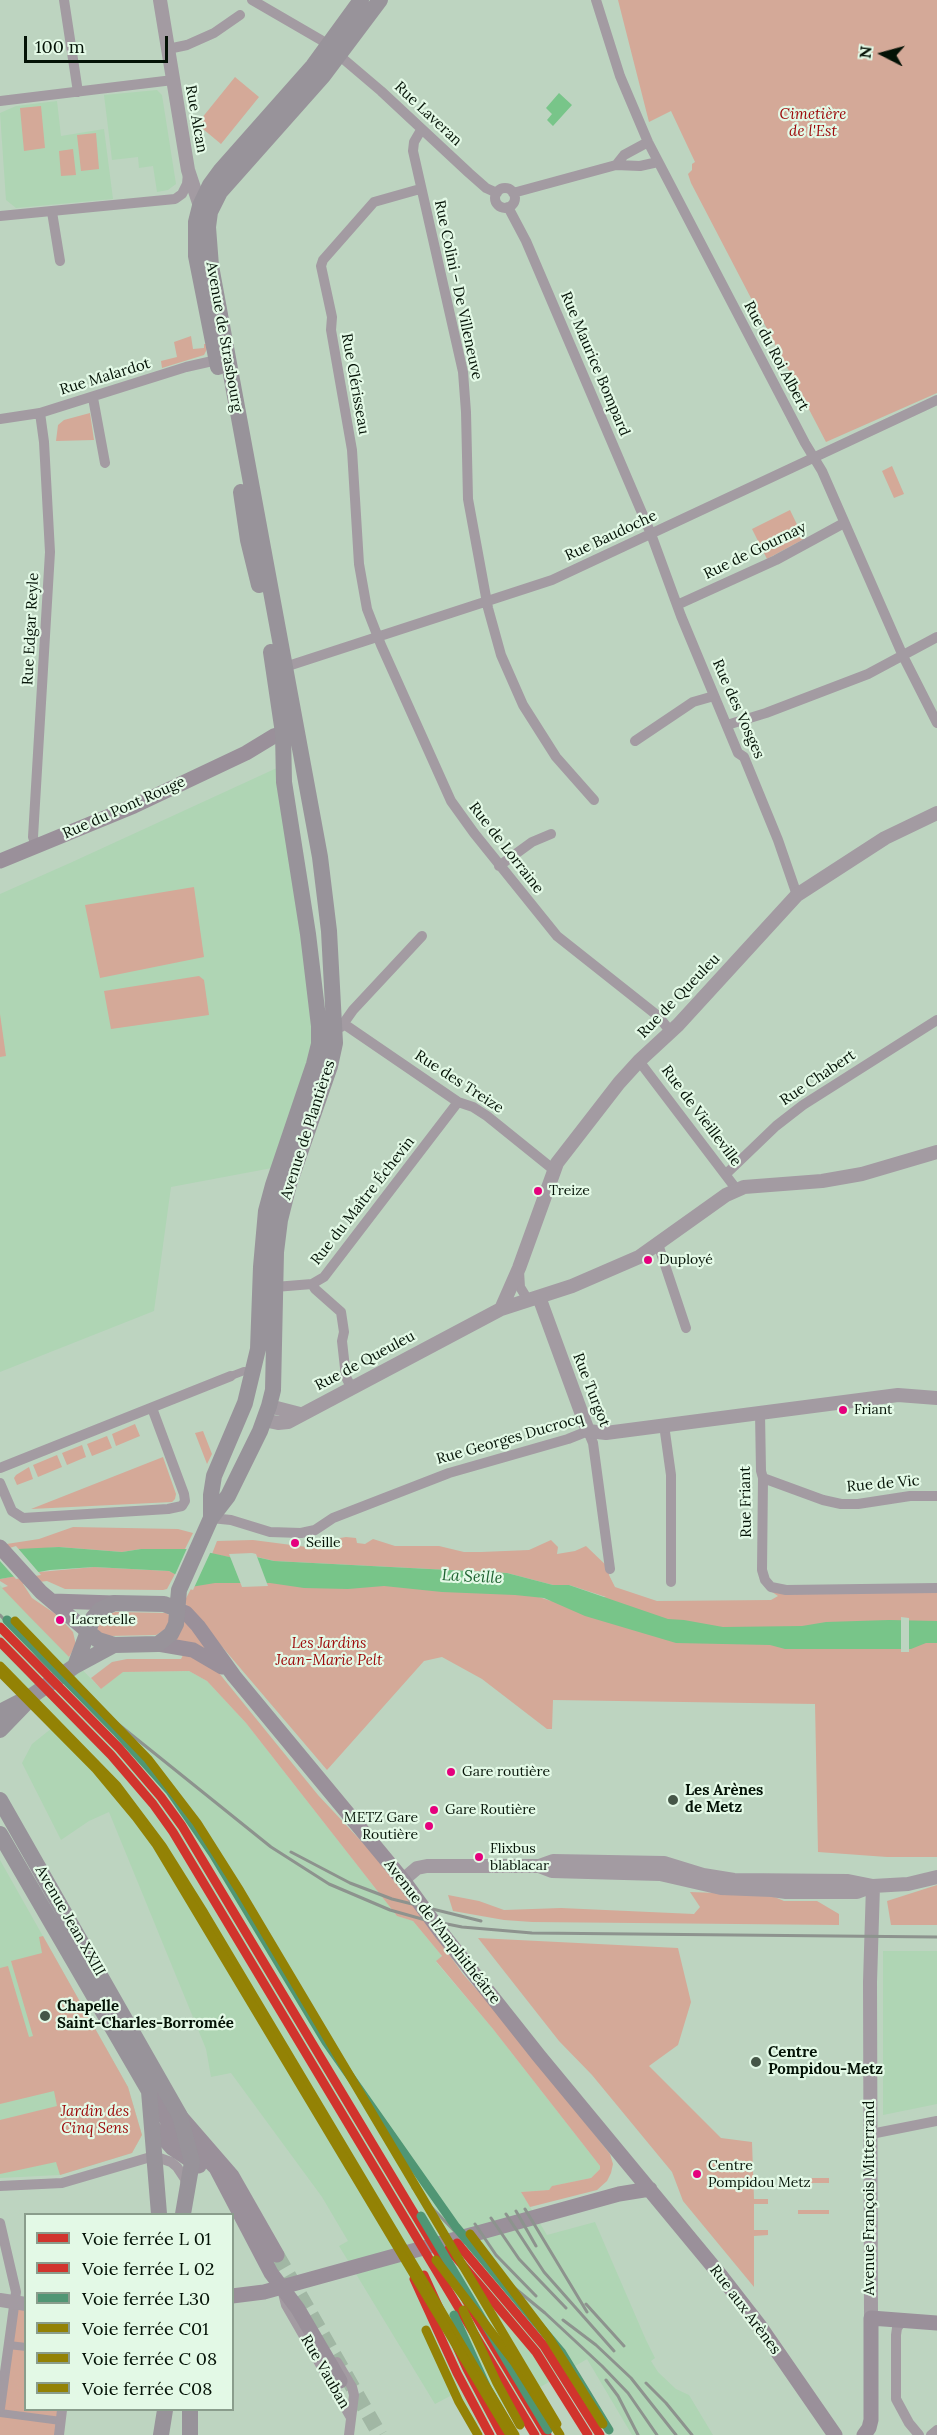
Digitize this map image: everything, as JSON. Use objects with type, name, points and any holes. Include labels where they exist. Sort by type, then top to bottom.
[{"type":"main road","name":"Avenue de Strasbourg","points":[[290,731],[285,667],[210,262],[208,227],[210,212],[220,192],[334,51],[369,2]]},
{"type":"main road","name":"Avenue de Strasbourg","points":[[290,731],[248,540],[217,360],[207,321],[196,256],[196,222],[200,206],[210,185],[221,170],[334,51]]},
{"type":"main road","name":"Rue du Pont Rouge","points":[[0,861],[134,806],[290,731]]},
{"type":"main road","name":"Avenue de Plantières","points":[[207,1526],[218,1465],[244,1404],[258,1349],[261,1267],[267,1212],[274,1179],[319,1044],[308,934],[284,782],[283,761],[290,731]]},
{"type":"main road","name":"Avenue de Plantières","points":[[207,1526],[228,1496],[267,1413],[273,1390],[276,1252],[286,1193],[330,1066],[340,1026],[335,1009],[321,863],[290,731]]},
{"type":"main road","name":"Rue du Pont Rouge","points":[[246,753],[271,751],[283,761]]},
{"type":"main road","points":[[244,1404],[267,1413]]},
{"type":"main road","points":[[0,1547],[36,1587],[98,1640],[114,1645],[158,1644],[175,1629],[170,1606],[207,1526]]},
{"type":"main road","points":[[53,1601],[170,1606]]},
{"type":"main road","points":[[75,1666],[96,1613],[114,1603]]},
{"type":"main road","name":"Avenue de l'Amphithéâtre","points":[[170,1606],[186,1613],[198,1626],[234,1676],[403,1880],[440,1931],[539,2056],[650,2188]]},
{"type":"main road","name":"Avenue de l'Amphithéâtre","points":[[158,1644],[186,1648],[201,1653],[234,1676]]},
{"type":"main road","points":[[1,1727],[33,1695],[75,1666],[114,1645]]},
{"type":"main road","points":[[0,1787],[5,1812]]},
{"type":"main road","name":"Avenue Jean XXIII","points":[[0,1800],[180,2116],[192,2162]]},
{"type":"main road","name":"Avenue Jean XXIII","points":[[0,1834],[149,2091],[159,2213]]},
{"type":"main road","points":[[149,2091],[192,2162],[183,2213]]},
{"type":"main road","points":[[180,2116],[232,2176],[277,2255]]},
{"type":"main road","name":"Rue Vauban","points":[[152,2126],[172,2148],[222,2181]]},
{"type":"main road","name":"Rue Vauban","points":[[186,2138],[216,2169],[271,2273],[298,2309],[340,2381]]},
{"type":"main road","points":[[234,2296],[260,2293],[619,2194],[650,2188]]},
{"type":"main road","name":"Rue aux Arènes","points":[[650,2188],[759,2325],[835,2435]]},
{"type":"main road","points":[[870,2324],[937,2323]]},
{"type":"main road","name":"Avenue François Mitterrand","points":[[864,2435],[871,2420],[870,2324]]},
{"type":"main road","points":[[161,2435],[165,2411]]},
{"type":"main road","points":[[190,2411],[190,2435]]},
{"type":"street","points":[[64,0],[78,92]]},
{"type":"street","name":"Rue Alcan","points":[[160,0],[188,170],[200,206]]},
{"type":"street","name":"Rue Laveran","points":[[252,0],[334,51],[486,188],[497,193]]},
{"type":"street","name":"Rue du Roi Albert","points":[[596,0],[620,76],[648,142],[814,458],[903,656],[937,723]]},
{"type":"street","points":[[168,49],[187,45],[214,33],[240,15]]},
{"type":"street","points":[[0,101],[173,80]]},
{"type":"street","name":"Rue Colini – De Villeneuve","points":[[421,130],[414,142],[413,151],[463,372],[468,499],[487,601],[501,655],[523,705],[556,757],[594,800]]},
{"type":"street","points":[[615,165],[624,155],[648,142]]},
{"type":"street","points":[[513,193],[514,200],[508,207],[497,204],[495,199],[497,193],[505,188],[513,193],[615,165],[640,166],[658,162]]},
{"type":"street","points":[[0,216],[52,213],[175,199],[182,194],[188,184],[188,170]]},
{"type":"street","name":"Rue Clérisseau","points":[[377,637],[367,609],[359,564],[352,450],[331,330],[332,317],[321,266],[323,260],[374,202],[420,189]]},
{"type":"street","name":"Rue Maurice Bompard","points":[[508,207],[526,241],[651,534]]},
{"type":"street","points":[[52,213],[60,261]]},
{"type":"street","name":"Rue Malardot","points":[[0,419],[40,413],[217,360]]},
{"type":"street","points":[[93,398],[105,463]]},
{"type":"street","name":"Rue Baudoche","points":[[285,667],[552,580],[937,400]]},
{"type":"street","name":"Rue Edgar Reyle","points":[[36,846],[33,837],[50,552],[46,465],[40,413]]},
{"type":"street","name":"Rue de Gournay","points":[[677,605],[776,560],[844,523]]},
{"type":"street","name":"Rue des Vosges","points":[[651,534],[714,696],[738,753],[744,757],[778,840],[797,896]]},
{"type":"street","name":"Rue de Lorraine","points":[[377,637],[451,801],[499,866],[557,936],[658,1016],[671,1032]]},
{"type":"street","points":[[727,725],[766,713],[868,674],[937,637]]},
{"type":"street","points":[[635,741],[693,702],[714,696]]},
{"type":"street","name":"Rue de Queuleu","points":[[267,1413],[300,1414],[501,1309],[519,1268],[560,1158],[639,1061],[671,1032],[797,896],[885,838],[937,813]]},
{"type":"street","points":[[499,866],[532,842],[551,834]]},
{"type":"street","points":[[340,1026],[422,936]]},
{"type":"street","points":[[335,1009],[353,1010]]},
{"type":"street","name":"Rue Chabert","points":[[726,1174],[736,1168],[776,1126],[803,1105],[937,1020]]},
{"type":"street","name":"Rue des Treize","points":[[340,1026],[458,1102],[473,1107],[487,1116],[554,1170]]},
{"type":"street","name":"Rue de Vieilleville","points":[[639,1061],[737,1190]]},
{"type":"street","name":"Rue du Maître Échevin","points":[[275,1287],[312,1284],[324,1277],[458,1102]]},
{"type":"street","points":[[501,1309],[613,1270],[639,1257],[744,1187],[822,1181],[862,1174],[937,1152]]},
{"type":"street","points":[[658,1244],[686,1328]]},
{"type":"street","points":[[519,1268],[520,1287],[533,1299]]},
{"type":"street","points":[[312,1284],[341,1312],[346,1377],[351,1387]]},
{"type":"street","name":"Rue Turgot","points":[[533,1299],[593,1443],[610,1569]]},
{"type":"street","points":[[0,1468],[244,1371],[253,1373]]},
{"type":"street","name":"Rue Georges Ducrocq","points":[[207,1526],[231,1520],[270,1532],[307,1532],[373,1502],[464,1468],[568,1439],[588,1431],[606,1432],[898,1395],[937,1398]]},
{"type":"street","points":[[0,1483],[12,1511],[22,1518],[168,1509],[182,1506],[185,1501],[184,1494],[152,1408]]},
{"type":"street","name":"Rue Friant","points":[[760,1413],[760,1472],[763,1478],[762,1570],[765,1580],[771,1587],[786,1590],[937,1588]]},
{"type":"street","points":[[664,1425],[671,1475],[671,1582]]},
{"type":"street","name":"Rue de Vic","points":[[763,1478],[823,1500],[841,1503],[858,1504],[910,1496],[937,1496]]},
{"type":"street","points":[[403,1880],[417,1868],[427,1866],[539,1866],[552,1861],[664,1863],[703,1875],[734,1880],[848,1881],[873,1886],[908,1884],[937,1877]]},
{"type":"street","name":"Avenue François Mitterrand","points":[[870,2324],[873,1886]]},
{"type":"street","points":[[871,2134],[937,2121]]},
{"type":"street","points":[[0,2186],[62,2183],[154,2156],[171,2162],[177,2167],[185,2179],[187,2189]]},
{"type":"street","points":[[0,2223],[20,2303],[9,2345],[0,2410],[61,2421]]},
{"type":"street","name":"Rue Vauban","points":[[281,2287],[286,2305],[350,2416]]},
{"type":"street","name":"Rue Vauban","points":[[281,2287],[298,2297],[349,2381],[354,2395],[350,2416]]},
{"type":"street","points":[[0,2300],[20,2303]]},
{"type":"street","points":[[900,2324],[896,2399],[909,2423],[919,2435]]},
{"type":"street","points":[[9,2345],[24,2347]]},
{"type":"street","points":[[59,2435],[63,2411]]},
{"type":"street","points":[[349,2435],[350,2416]]},
{"type":"street","points":[[932,2435],[937,2430]]},
{"type":"shaded area","points":[[157,90],[162,95],[176,184],[168,190],[157,192],[153,166],[139,168],[138,157],[112,160],[104,95]]},
{"type":"shaded area","points":[[57,101],[61,136],[104,129],[113,199],[16,208],[6,200],[0,113],[16,106]]},
{"type":"shaded area","points":[[279,767],[314,1035],[310,1062],[272,1168],[171,1187],[154,1311],[0,1372],[0,894]]},
{"type":"shaded area","points":[[0,1585],[101,1689],[122,1672],[189,1671],[207,1681],[246,1723],[397,1916],[413,1921],[442,1956],[436,1962],[493,2029],[600,2166],[591,2178],[553,2186],[549,2190],[521,2192],[547,2235],[595,2222],[655,2358],[651,2361],[658,2372],[676,2389],[689,2395],[713,2435],[632,2435],[587,2359],[474,2427],[454,2394],[435,2404],[339,2246],[348,2241],[322,2197],[231,2073],[211,2077],[206,2049],[109,1812],[89,1821],[61,1840],[22,1763],[32,1744],[57,1724],[0,1663]]},
{"type":"shaded area","name":"Jardin des Cinq Sens","points":[[0,1860],[128,2087],[142,2135],[132,2153],[60,2175],[0,2178]]},
{"type":"shaded area","points":[[883,1951],[937,1951],[937,2104],[883,2115]]},
{"type":"green space","name":"Cimetière de l'Est","points":[[618,0],[937,0],[937,393],[826,442],[691,183],[688,174],[695,162],[671,111],[649,122]]},
{"type":"green space","points":[[235,77],[259,97],[221,144],[197,124]]},
{"type":"green space","points":[[41,106],[45,148],[24,151],[20,108]]},
{"type":"green space","points":[[96,133],[99,169],[81,171],[77,135]]},
{"type":"green space","points":[[73,149],[76,175],[61,176],[59,151]]},
{"type":"green space","points":[[191,336],[193,349],[204,348],[206,344],[207,349],[204,355],[162,368],[161,361],[177,357],[174,342]]},
{"type":"green space","points":[[90,413],[94,440],[56,441],[58,425],[64,420]]},
{"type":"green space","points":[[892,466],[904,494],[894,498],[882,471]]},
{"type":"green space","points":[[790,510],[804,539],[767,559],[752,529]]},
{"type":"green space","points":[[194,887],[204,957],[100,978],[85,905]]},
{"type":"green space","points":[[199,976],[204,980],[209,1015],[111,1029],[104,991]]},
{"type":"green space","points":[[0,1014],[6,1056],[0,1057]]},
{"type":"green space","points":[[135,1424],[140,1436],[116,1446],[112,1434]]},
{"type":"green space","points":[[203,1431],[212,1454],[207,1464],[195,1433]]},
{"type":"green space","points":[[107,1436],[112,1448],[92,1456],[87,1444]]},
{"type":"green space","points":[[82,1445],[86,1457],[67,1465],[62,1453]]},
{"type":"green space","points":[[57,1455],[62,1467],[38,1477],[33,1465]]},
{"type":"green space","points":[[163,1457],[176,1494],[172,1502],[31,1509]]},
{"type":"green space","points":[[29,1467],[33,1479],[17,1485],[14,1478],[16,1475]]},
{"type":"green space","points":[[73,1527],[178,1529],[193,1533],[185,1549],[173,1550],[141,1549],[122,1552],[59,1547],[12,1551],[0,1545],[39,1539]]},
{"type":"green space","name":"Les Jardins Jean-Marie Pelt","points":[[346,1537],[356,1538],[357,1543],[365,1544],[373,1539],[395,1546],[439,1546],[464,1552],[529,1550],[551,1540],[558,1547],[557,1554],[575,1551],[586,1546],[610,1569],[609,1575],[615,1587],[657,1601],[771,1600],[778,1596],[772,1592],[937,1591],[937,1857],[887,1857],[818,1852],[815,1704],[553,1700],[552,1729],[547,1729],[482,1679],[442,1657],[424,1661],[327,1770],[184,1602],[201,1570],[520,1584],[539,1597],[551,1601],[606,1597],[569,1585],[553,1585],[507,1573],[274,1561],[253,1556],[234,1558],[212,1554],[217,1541],[253,1540],[307,1547],[323,1541]]},
{"type":"green space","points":[[94,1567],[169,1571],[175,1574],[167,1589],[163,1590],[65,1589],[47,1581],[23,1584],[32,1598],[57,1615],[73,1632],[76,1645],[69,1657],[2,1588],[8,1586],[0,1581],[0,1579],[29,1573]]},
{"type":"green space","points":[[115,1612],[166,1613],[169,1615],[169,1627],[156,1635],[108,1636],[99,1633],[96,1625],[100,1618]]},
{"type":"green space","points":[[182,1619],[214,1653],[177,1642],[175,1639]]},
{"type":"green space","points":[[184,1653],[210,1662],[318,1795],[391,1873],[463,1974],[513,2031],[610,2154],[613,2164],[611,2173],[607,2181],[597,2190],[530,2207],[521,2192],[549,2190],[552,2186],[591,2178],[600,2166],[493,2029],[436,1961],[442,1956],[413,1921],[397,1916],[246,1723],[207,1681],[189,1671],[123,1672],[101,1689],[91,1678],[112,1662],[127,1659],[181,1659]]},
{"type":"green space","points":[[937,1885],[937,1925],[891,1925],[887,1901]]},
{"type":"green space","points":[[690,1892],[770,1895],[784,1901],[817,1901],[839,1914],[839,1925],[504,1920],[453,1911],[448,1895],[479,1901],[504,1910],[561,1908],[694,1914],[700,1907]]},
{"type":"green space","name":"Jardin des Cinq Sens","points":[[43,1936],[128,2087],[142,2135],[132,2153],[60,2175],[56,2162],[0,2174],[0,2120],[57,2106],[54,2091],[0,2104],[0,1968],[8,1966],[29,2037],[33,2036],[11,1961],[42,1953],[39,1937]]},
{"type":"green space","points":[[478,1938],[678,1948],[691,2002],[678,2045],[649,2066],[721,2138],[752,2142],[754,2199],[768,2199],[768,2204],[754,2204],[754,2230],[768,2230],[768,2235],[754,2236],[754,2287],[683,2201],[672,2172],[592,2075],[559,2041]]},
{"type":"green space","points":[[798,2178],[829,2178],[829,2183],[798,2183]]},
{"type":"green space","points":[[798,2210],[829,2210],[829,2214],[798,2214]]},
{"type":"green space","points":[[15,2302],[24,2304],[24,2411],[62,2411],[59,2435],[0,2435],[0,2408]]},
{"type":"water","points":[[559,93],[572,105],[553,126],[547,120],[552,114],[546,108]]},
{"type":"water","name":"La Seille","points":[[59,1547],[122,1552],[141,1549],[193,1549],[234,1558],[252,1556],[274,1561],[507,1573],[553,1585],[569,1585],[668,1619],[723,1627],[802,1626],[826,1622],[889,1620],[937,1621],[937,1643],[926,1643],[911,1649],[785,1649],[770,1645],[676,1643],[585,1616],[544,1598],[384,1586],[348,1589],[304,1588],[270,1583],[215,1583],[191,1587],[182,1578],[169,1571],[94,1567],[50,1570],[0,1579],[0,1554],[17,1549]]},
{"type":"pier","points":[[16,1546],[41,1575],[16,1579],[0,1561],[0,1551]]},
{"type":"pier","points":[[188,1546],[211,1551],[193,1590],[174,1577]]},
{"type":"pier","points":[[229,1554],[256,1554],[268,1586],[242,1587]]},
{"type":"pier","points":[[901,1617],[909,1618],[909,1652],[901,1652]]},
{"type":"tunnel","points":[[277,2255],[380,2435]]},
{"type":"railway","points":[[0,1615],[23,1639]]},
{"type":"railway","points":[[0,1629],[271,1847],[329,1884],[390,1910],[462,1927],[532,1933],[937,1937]]},
{"type":"railway","points":[[291,1852],[350,1883],[392,1899],[481,1921]]},
{"type":"railway","points":[[413,2188],[488,2266],[545,2313],[602,2366],[628,2393],[657,2435]]},
{"type":"railway","points":[[525,2209],[587,2312]]},
{"type":"railway","points":[[516,2211],[536,2246]]},
{"type":"railway","points":[[506,2214],[544,2272],[614,2351]]},
{"type":"railway","points":[[491,2218],[519,2259],[566,2308]]},
{"type":"railway","points":[[475,2224],[496,2255],[536,2296]]},
{"type":"railway","points":[[586,2304],[624,2346]]},
{"type":"railway","points":[[563,2320],[596,2345],[631,2378],[676,2435]]},
{"type":"railway","points":[[606,2380],[618,2396],[638,2435]]},
{"type":"railway","points":[[646,2383],[692,2435]]},
{"type":"transit line","points":[[15,1621],[148,1759],[197,1823],[240,1891],[557,2424]]},
{"type":"transit line","points":[[0,1627],[119,1748],[161,1797],[182,1826],[547,2435]]},
{"type":"transit line","points":[[0,1642],[111,1755],[153,1804],[173,1832],[535,2435]]},
{"type":"transit line","points":[[470,2234],[549,2338],[603,2424]]},
{"type":"transit line","points":[[457,2243],[544,2346],[600,2435]]},
{"type":"transit line","points":[[449,2249],[536,2352],[588,2435]]},
{"type":"transit line","points":[[424,2275],[467,2369],[502,2435]]},
{"type":"transit line","points":[[414,2279],[457,2373],[490,2435]]},
{"type":"transit line","points":[[463,2310],[497,2383],[520,2425]]},
{"type":"rail line","name":"L30","points":[[7,1620],[116,1731],[170,1791],[213,1854],[326,2042],[456,2227],[562,2353],[609,2430]]},
{"type":"rail line","name":"C01","points":[[0,1666],[117,1786],[162,1846],[515,2435]]},
{"type":"rail line","name":"C08","points":[[0,1672],[96,1769],[156,1844],[510,2435]]},
{"type":"rail line","name":"L30","points":[[421,2216],[548,2430]]},
{"type":"rail line","name":"C01","points":[[436,2260],[515,2363],[560,2435]]},
{"type":"rail line","name":"L30","points":[[454,2315],[487,2388],[511,2430]]},
{"type":"rail line","name":"C01","points":[[426,2330],[459,2402],[478,2435]]},
{"type":"place","name":"Treize","points":[[538,1191]]},
{"type":"place","name":"Duployé","points":[[648,1260]]},
{"type":"place","name":"Friant","points":[[843,1410]]},
{"type":"place","name":"Seille","points":[[295,1543]]},
{"type":"place","name":"Lacretelle","points":[[60,1620]]},
{"type":"place","name":"Gare routière","points":[[451,1772]]},
{"type":"place","name":"Les Arènes de Metz","points":[[673,1800]]},
{"type":"place","name":"Gare Routière","points":[[434,1810]]},
{"type":"place","name":"METZ Gare Routière","points":[[429,1826]]},
{"type":"place","name":"Flixbus blablacar","points":[[479,1857]]},
{"type":"place","name":"Chapelle Saint-Charles-Borromée","points":[[45,2016]]},
{"type":"place","name":"Centre Pompidou-Metz","points":[[756,2062]]},
{"type":"place","name":"Centre Pompidou Metz","points":[[697,2174]]}]
